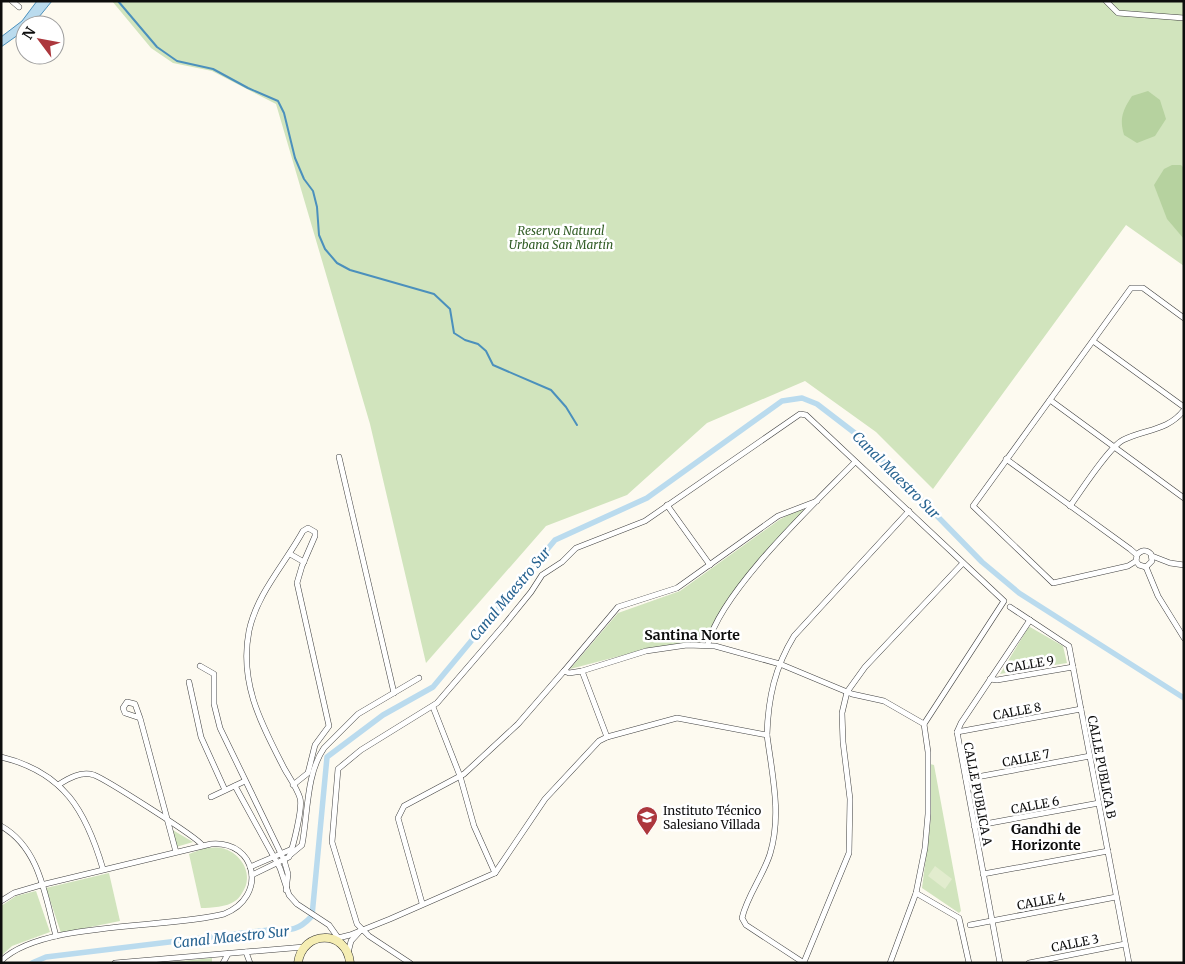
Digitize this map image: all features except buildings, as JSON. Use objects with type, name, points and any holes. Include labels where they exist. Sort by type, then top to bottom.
[{"type":"main road","points":[[298,963],[304,947],[317,938],[336,939],[348,953],[350,963]]},
{"type":"street","points":[[12,1],[19,7]]},
{"type":"street","points":[[1106,1],[1118,13],[1184,18]]},
{"type":"street","points":[[1184,318],[1143,288],[1135,286],[1131,288],[1006,459],[974,506],[1049,581],[1059,583],[1128,566],[1144,551],[1170,563],[1184,565]]},
{"type":"street","points":[[1070,506],[1114,447],[1123,440],[1165,427],[1173,422],[1184,409],[1093,341]]},
{"type":"street","points":[[1050,400],[1184,498]]},
{"type":"street","points":[[410,963],[362,930],[357,924],[332,842],[338,769],[361,750],[433,707],[505,624],[542,575],[562,562],[576,548],[645,521],[800,414],[806,415],[1001,596],[1004,602],[924,724],[928,752],[928,814],[925,848],[916,893],[890,963]]},
{"type":"street","points":[[339,457],[394,694]]},
{"type":"street","points":[[1006,459],[1137,558],[1141,566],[1150,564],[1152,556]]},
{"type":"street","points":[[708,644],[723,613],[742,584],[855,462]]},
{"type":"street","points":[[422,903],[398,821],[399,812],[404,806],[460,776],[518,724],[616,609],[673,590],[778,516],[817,501]]},
{"type":"street","points":[[667,505],[710,565]]},
{"type":"street","points":[[909,511],[800,628],[780,664],[770,698],[767,734],[776,808],[776,828],[766,865],[742,918],[746,925],[804,963],[849,853],[850,799],[842,726],[843,706],[847,692],[865,667],[963,562]]},
{"type":"street","points":[[291,852],[300,796],[293,785],[258,717],[246,669],[250,631],[256,608],[303,531],[308,528],[313,530],[316,536],[298,579],[299,591],[329,726],[315,745],[308,773],[293,785]]},
{"type":"street","points":[[290,554],[304,562]]},
{"type":"street","points":[[1146,566],[1158,596],[1184,638]]},
{"type":"street","name":"CALLE PUBLICA B","points":[[1010,607],[1069,646],[1129,963]]},
{"type":"street","name":"CALLE PUBLICA A","points":[[1000,963],[957,732],[1030,620]]},
{"type":"street","points":[[564,671],[569,673],[582,671],[646,651],[708,644],[780,664],[847,692],[884,701],[924,724]]},
{"type":"street","points":[[200,666],[214,674],[214,704],[220,728],[284,860],[288,874],[286,890]]},
{"type":"street","name":"CALLE 9","points":[[990,679],[997,680],[1073,667]]},
{"type":"street","points":[[582,671],[607,737]]},
{"type":"street","points":[[252,875],[284,860],[291,852],[302,845],[311,783],[320,754],[358,714],[419,678]]},
{"type":"street","points":[[189,682],[202,737],[226,790]]},
{"type":"street","points":[[433,707],[460,776],[474,826],[495,873]]},
{"type":"street","name":"CALLE 8","points":[[957,732],[1081,709]]},
{"type":"street","points":[[140,718],[176,852]]},
{"type":"street","points":[[336,939],[362,930],[495,873],[545,799],[597,743],[607,737],[682,718],[767,734]]},
{"type":"street","points":[[1,756],[24,764],[58,785],[86,820],[103,869]]},
{"type":"street","name":"CALLE 7","points":[[966,779],[1090,756]]},
{"type":"street","points":[[58,785],[76,776],[94,775],[202,845]]},
{"type":"street","points":[[211,797],[245,781]]},
{"type":"street","points":[[234,786],[277,863],[286,890],[295,902],[330,927],[336,939]]},
{"type":"street","name":"CALLE 6","points":[[974,826],[1099,803]]},
{"type":"street","points":[[1,826],[19,837],[35,863],[56,936]]},
{"type":"street","points":[[1,901],[14,893],[41,885],[202,845],[217,843],[229,846],[241,854],[250,867],[253,882],[248,896],[237,908],[224,914],[56,936],[20,946],[1,961]]},
{"type":"street","points":[[983,874],[1108,850]]},
{"type":"street","points":[[250,867],[272,856],[291,852]]},
{"type":"street","points":[[916,893],[959,918],[969,963]]},
{"type":"street","name":"CALLE 4","points":[[970,925],[1116,897]]},
{"type":"street","points":[[330,927],[336,939]]},
{"type":"street","points":[[348,953],[351,941],[362,930]]},
{"type":"street","points":[[347,936],[351,941]]},
{"type":"street","name":"CALLE 3","points":[[1028,963],[1125,944]]},
{"type":"street","points":[[115,963],[304,947]]},
{"type":"street","points":[[246,952],[250,963]]},
{"type":"street","points":[[223,963],[228,958],[228,954]]},
{"type":"green space","name":"Reserva Natural Urbana San Martín","points":[[112,1],[1184,1],[1184,266],[1126,225],[933,489],[876,432],[805,381],[707,423],[627,495],[546,526],[426,663],[370,424],[276,104],[212,71],[173,63],[151,48]]},
{"type":"green space","points":[[1148,91],[1160,100],[1166,119],[1155,136],[1137,143],[1124,135],[1123,114],[1132,96]]},
{"type":"green space","points":[[1172,165],[1181,165],[1184,168],[1184,239],[1167,219],[1154,185],[1164,169]]},
{"type":"green space","points":[[803,507],[803,511],[734,590],[706,641],[643,650],[570,669],[618,613],[680,591],[779,520]]},
{"type":"green space","points":[[1030,627],[1063,646],[1067,663],[1000,674],[1028,628]]},
{"type":"green space","points":[[930,764],[934,765],[961,911],[959,913],[922,888],[931,818]]},
{"type":"green space","points":[[171,829],[193,842],[176,847]]},
{"type":"green space","points":[[205,848],[227,850],[238,857],[245,867],[247,873],[246,885],[237,900],[228,905],[201,908],[189,854]]},
{"type":"green space","points":[[935,866],[952,879],[945,889],[928,876]]},
{"type":"green space","points":[[109,873],[120,921],[61,933],[46,888]]},
{"type":"green space","points":[[36,891],[50,932],[12,946],[1,956],[1,906],[16,896]]},
{"type":"green space","points":[[212,958],[212,963],[163,963]]},
{"type":"water","points":[[37,1],[52,1],[41,15],[26,15]]},
{"type":"water","points":[[15,26],[15,37],[1,47],[1,37]]},
{"type":"waterway","points":[[118,1],[157,47],[177,61],[213,69],[248,88],[278,101],[284,113],[295,158],[304,179],[313,191],[317,207],[319,235],[325,249],[337,263],[350,270],[434,294],[450,309],[454,333],[465,340],[478,344],[486,351],[493,365],[551,390],[566,407],[577,425]]},
{"type":"waterway","name":"Canal Maestro Sur","points":[[32,963],[46,957],[269,930],[288,930],[302,925],[312,916],[327,757],[383,715],[433,687],[555,540],[647,498],[782,401],[802,398],[817,404],[860,437],[982,562],[1019,593],[1184,698]]},
{"type":"place","name":"Instituto Técnico Salesiano Villada","points":[[647,836]]},
{"type":"district","name":"Santina Norte","points":[[692,635]]},
{"type":"district","name":"Gandhi de Horizonte","points":[[1046,838]]}]
